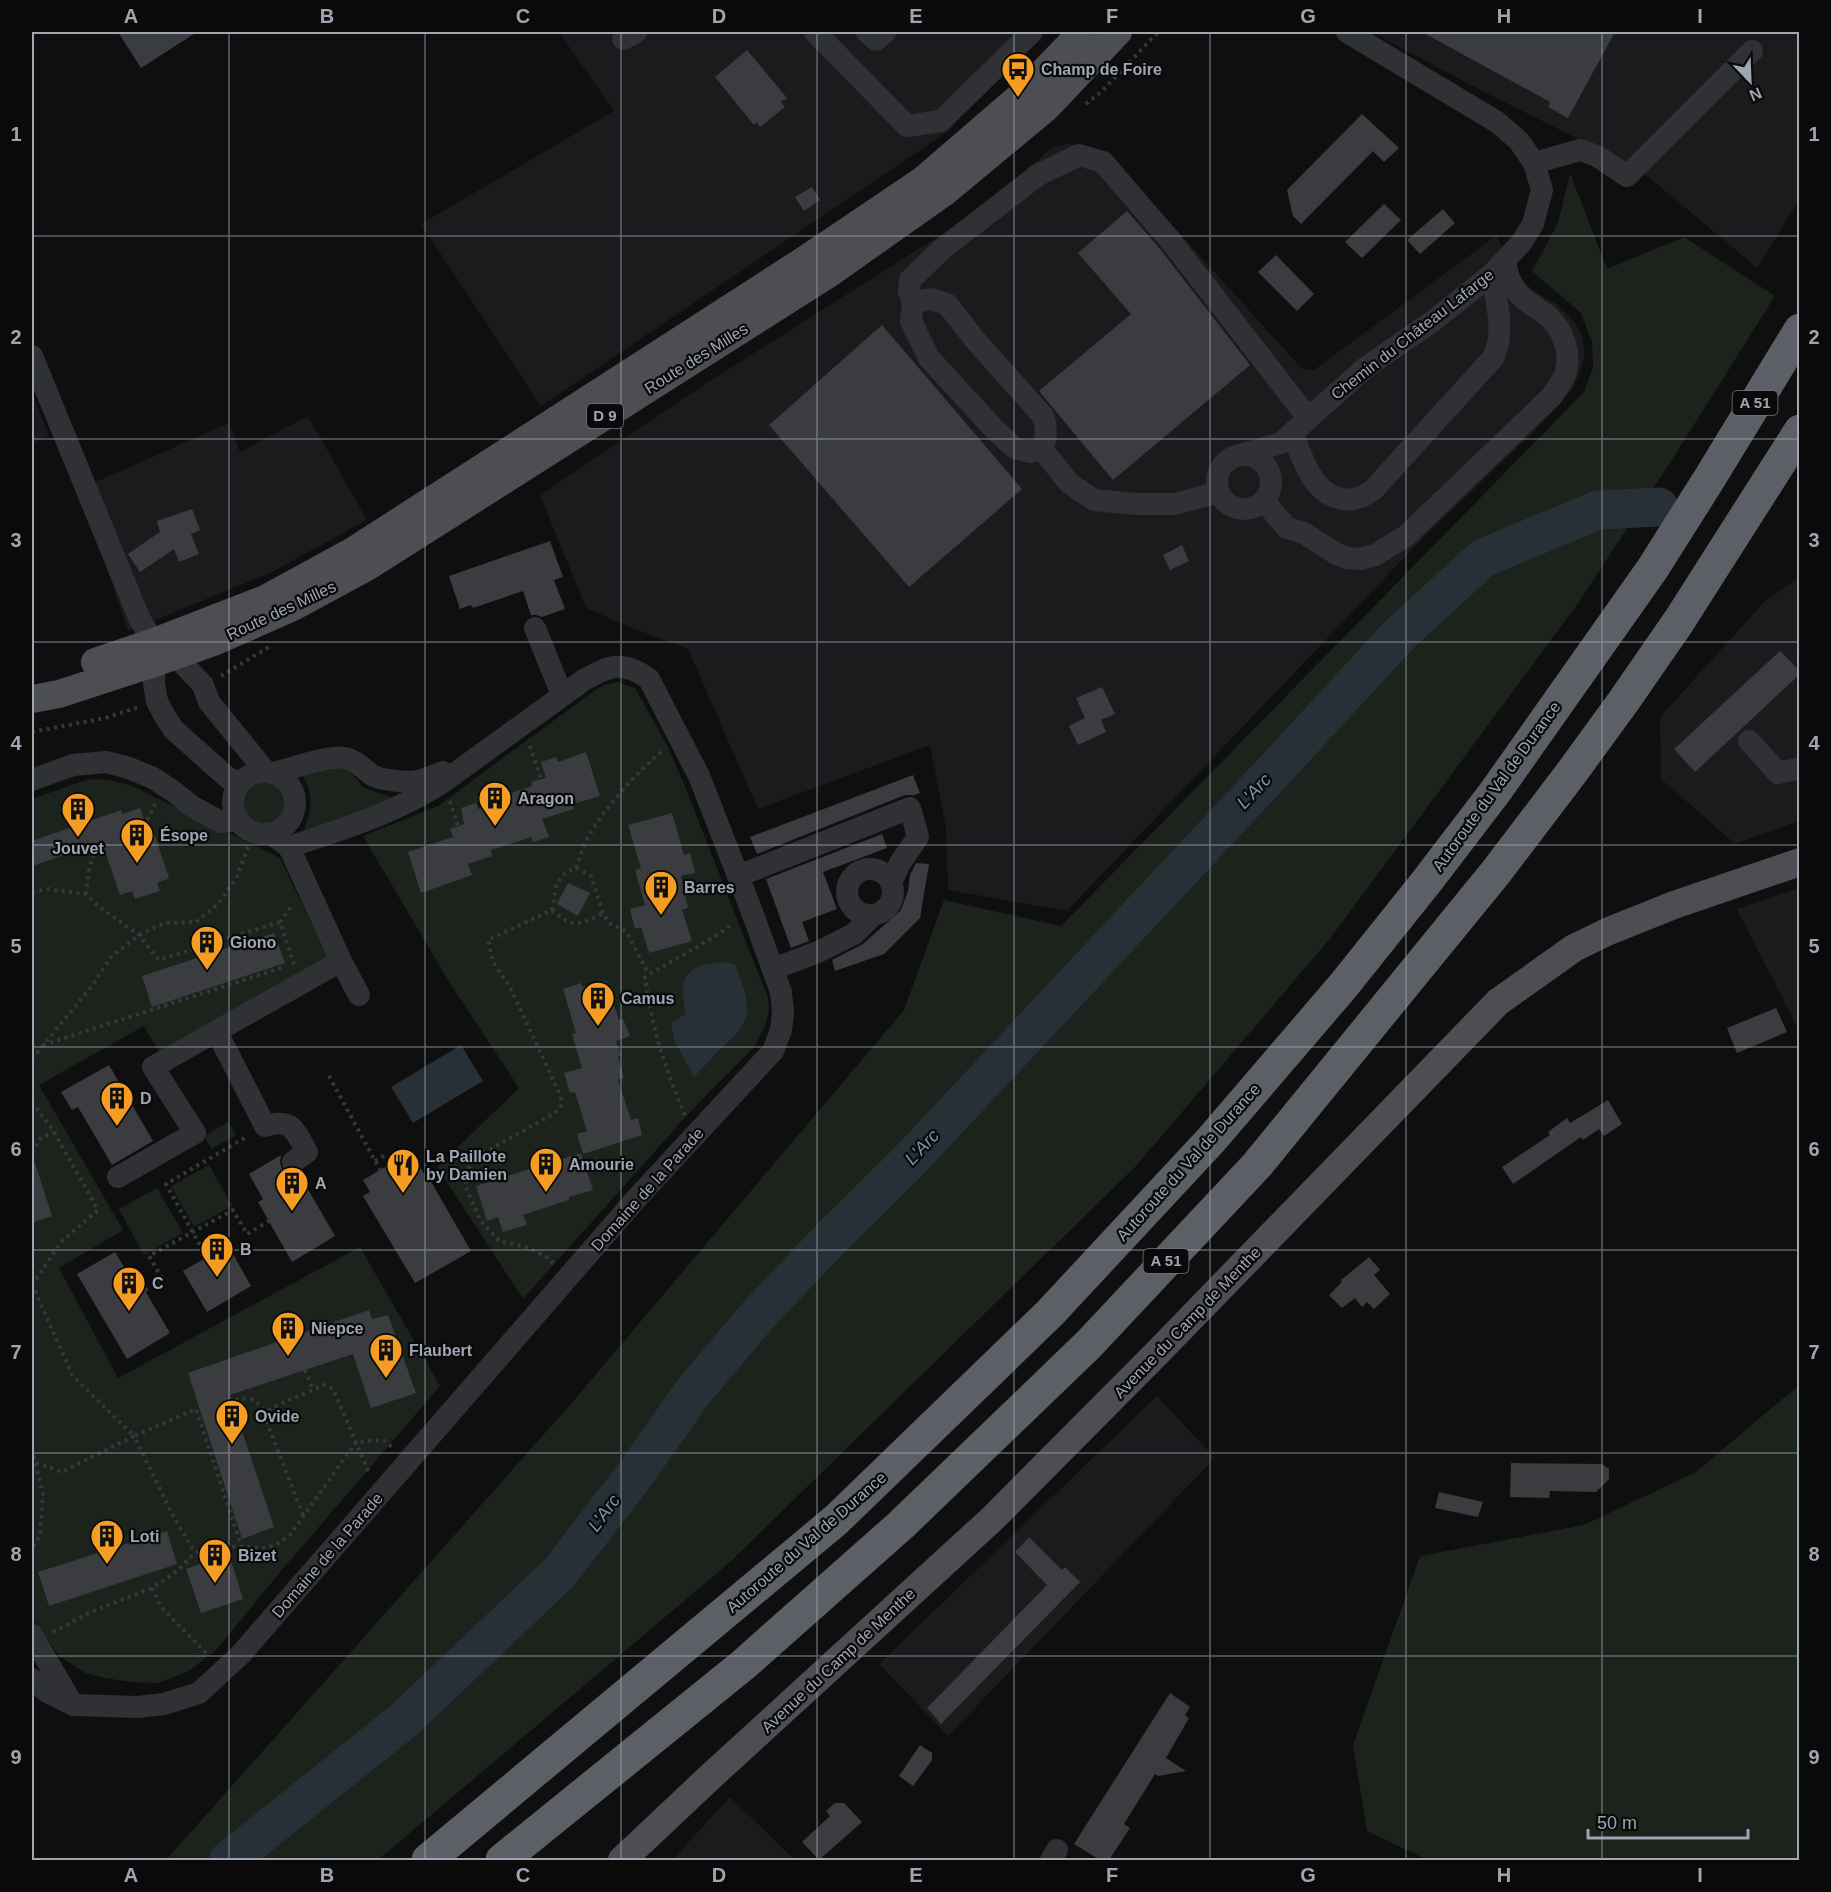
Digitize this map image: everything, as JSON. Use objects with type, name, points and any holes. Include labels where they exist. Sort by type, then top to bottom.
[{"type":"highway","name":"Autoroute du Val de Durance","points":[[428,1860],[836,1520],[1050,1313],[1211,1140],[1343,986],[1495,792],[1653,568],[1800,330]]},
{"type":"highway","name":"A 51","points":[[502,1860],[743,1665],[901,1525],[1089,1344],[1249,1174],[1496,872],[1623,702],[1719,559],[1800,431]]},
{"type":"main road","name":"Route des Milles","points":[[32,699],[59,694],[160,654],[353,551],[807,260],[923,180],[1018,98],[1082,32]]},
{"type":"main road","name":"Route des Milles","points":[[32,686],[53,676],[216,640],[293,607],[367,567],[826,275],[946,191],[1047,107],[1118,32]]},
{"type":"main road","name":"Avenue du Camp de Menthe","points":[[622,1860],[992,1519],[1159,1352],[1498,1002],[1574,948],[1609,931],[1674,905],[1800,862]]},
{"type":"street","points":[[815,32],[907,126],[941,121],[1032,32]]},
{"type":"street","points":[[867,32],[876,40],[885,32]]},
{"type":"street","name":"Chemin du Château Lafarge","points":[[1233,457],[1286,438],[1365,368],[1433,321],[1498,268],[1521,243],[1533,224],[1542,190],[1534,163],[1519,141],[1497,122],[1374,39],[1347,32]]},
{"type":"street","points":[[1534,163],[1580,150],[1597,156],[1627,176],[1752,51]]},
{"type":"street","points":[[1042,449],[1030,452],[1015,448],[929,358],[911,321],[913,302],[909,292],[910,280],[941,250],[1038,175],[1079,155],[1103,162],[1170,240],[1308,418]]},
{"type":"street","points":[[1286,438],[1313,481],[1324,493],[1347,500],[1373,490],[1498,349],[1500,332],[1498,268]]},
{"type":"street","points":[[1264,501],[1287,528],[1304,532],[1335,553],[1347,558],[1360,559],[1375,555],[1406,536],[1552,396],[1566,370],[1566,344],[1551,319],[1522,298],[1498,268]]},
{"type":"street","points":[[913,302],[931,299],[947,304],[976,341],[1043,416],[1046,439],[1042,449]]},
{"type":"street","points":[[32,356],[140,620],[160,654],[181,662],[203,685],[209,702],[269,772],[282,777],[289,784],[294,794],[295,804],[288,823],[280,830],[254,828],[221,822],[193,807],[161,783],[129,768],[106,762],[73,765],[32,780]]},
{"type":"street","points":[[1272,479],[1269,470],[1261,460],[1245,454],[1233,457],[1220,469],[1217,478],[1218,492],[1227,503],[1242,510],[1252,509],[1264,501],[1271,488],[1286,438]]},
{"type":"street","points":[[1042,449],[1069,483],[1095,500],[1137,504],[1175,504],[1218,492]]},
{"type":"street","points":[[535,628],[562,695]]},
{"type":"street","points":[[160,654],[154,684],[157,701],[174,729],[237,787],[233,801],[234,811],[254,828],[289,848],[359,996]]},
{"type":"street","name":"Domaine de la Parade","points":[[32,1679],[46,1692],[73,1705],[138,1707],[164,1704],[199,1693],[241,1654],[568,1278],[694,1135],[772,1051],[782,1030],[781,992],[699,776],[649,679],[627,666],[614,666],[600,671],[562,695],[421,796],[373,818],[289,848]]},
{"type":"street","points":[[1749,741],[1778,772],[1800,768]]},
{"type":"street","name":"Domaine de la Parade","points":[[193,807],[211,802],[256,773],[303,766],[329,758],[346,758],[375,777],[416,782],[467,764]]},
{"type":"street","points":[[738,876],[910,808],[918,837],[900,863],[891,883]]},
{"type":"street","points":[[873,870],[887,877],[893,890],[890,904],[880,913],[873,915],[865,915],[852,907],[847,892],[848,885],[858,873],[873,870]]},
{"type":"street","points":[[773,969],[818,952],[854,934],[873,915]]},
{"type":"street","points":[[118,1177],[195,1133],[153,1067],[341,961]]},
{"type":"street","points":[[217,1032],[265,1126],[280,1122],[287,1124],[294,1130],[307,1152],[293,1162]]},
{"type":"street","points":[[34,1639],[73,1705]]},
{"type":"path","points":[[32,732],[105,718],[145,705]]},
{"type":"path","points":[[523,723],[541,780]]},
{"type":"path","points":[[552,910],[558,881],[566,872],[576,868],[586,841],[603,814],[652,759],[679,736]]},
{"type":"path","points":[[86,894],[91,862],[98,850],[130,836],[143,826],[150,816],[161,783]]},
{"type":"path","points":[[33,1057],[93,986],[111,957],[139,935],[165,923],[196,922],[218,904],[237,877],[254,828]]},
{"type":"path","points":[[576,868],[591,876],[603,914],[609,923],[626,931],[647,971],[651,973]]},
{"type":"path","points":[[32,892],[48,889],[86,894],[98,906],[139,935],[159,960],[280,922],[294,963],[43,1045]]},
{"type":"path","points":[[694,1135],[671,1084],[649,1009],[645,977],[719,934],[751,909]]},
{"type":"path","points":[[552,910],[558,916],[574,924],[585,923],[603,914]]},
{"type":"path","points":[[552,910],[488,940],[493,962],[509,985],[561,1097],[561,1106],[555,1113],[473,1160],[465,1185],[480,1220],[499,1241],[526,1246],[549,1258],[568,1278]]},
{"type":"path","points":[[329,1076],[380,1170]]},
{"type":"path","points":[[32,1102],[54,1132],[98,1210],[62,1241],[32,1285],[72,1375],[134,1437],[171,1512],[195,1554]]},
{"type":"path","points":[[207,1258],[166,1184],[265,1126]]},
{"type":"path","points":[[32,1153],[41,1138],[54,1132]]},
{"type":"path","points":[[375,1161],[387,1154]]},
{"type":"path","points":[[145,1290],[163,1280],[149,1256],[233,1210],[247,1234],[268,1221]]},
{"type":"path","points":[[305,1370],[313,1389]]},
{"type":"path","points":[[266,1413],[271,1408],[324,1385],[333,1389],[378,1496]]},
{"type":"path","points":[[228,1402],[249,1398],[256,1401],[266,1413],[266,1420],[303,1515]]},
{"type":"path","points":[[36,1463],[62,1472],[196,1409],[242,1548]]},
{"type":"path","points":[[34,1639],[91,1612],[152,1588],[177,1571],[195,1554],[221,1546],[266,1548],[279,1542],[290,1534],[356,1442],[383,1440],[410,1460]]},
{"type":"path","points":[[32,1449],[43,1494],[40,1535],[32,1548]]},
{"type":"path","points":[[152,1588],[161,1607],[224,1671]]},
{"type":"shaded area","points":[[559,32],[1023,32],[950,130],[541,406],[421,224],[614,111]]},
{"type":"shaded area","points":[[1371,32],[1799,32],[1799,200],[1757,268],[1639,169],[1486,93]]},
{"type":"shaded area","points":[[1067,144],[1081,145],[1109,155],[1302,369],[1314,370],[1496,236],[1520,279],[1537,293],[1555,303],[1571,318],[1581,332],[1585,352],[1581,371],[1572,390],[1535,431],[1425,536],[1067,911],[948,890],[946,829],[930,745],[758,809],[688,649],[586,608],[540,495],[702,386],[969,217],[1052,148]]},
{"type":"shaded area","points":[[1570,173],[1607,269],[1684,237],[1775,296],[1579,602],[1329,940],[1135,1167],[729,1563],[378,1860],[166,1860],[570,1405],[904,1010],[944,900],[1061,926],[1584,392],[1593,367],[1592,342],[1581,313],[1532,271],[1558,223]]},
{"type":"shaded area","points":[[32,392],[49,436],[32,443]]},
{"type":"shaded area","points":[[308,416],[367,520],[270,573],[128,631],[80,489],[229,423],[240,452]]},
{"type":"shaded area","points":[[1799,577],[1799,821],[1735,844],[1661,779],[1660,717],[1766,600]]},
{"type":"shaded area","points":[[618,682],[635,688],[668,747],[768,998],[769,1009],[766,1024],[754,1047],[690,1112],[523,1299],[437,1167],[519,1088],[449,982],[363,836],[438,806],[591,693],[604,685]]},
{"type":"shaded area","points":[[328,768],[343,768],[351,773],[364,788],[394,798],[302,836],[311,799],[303,776]]},
{"type":"shaded area","points":[[94,779],[130,785],[280,858],[328,958],[159,1052],[144,1026],[39,1085],[123,1230],[59,1268],[118,1378],[360,1247],[440,1386],[216,1650],[187,1672],[158,1683],[131,1682],[85,1673],[59,1656],[32,1618],[32,799]]},
{"type":"shaded area","points":[[259,779],[269,779],[282,786],[289,799],[289,809],[282,822],[269,829],[259,829],[250,825],[243,818],[239,809],[239,799],[243,790],[250,783]]},
{"type":"shaded area","points":[[1800,888],[1799,1031],[1737,909]]},
{"type":"shaded area","points":[[724,962],[735,964],[746,998],[746,1018],[737,1033],[694,1077],[675,1042],[671,1023],[686,1014],[683,991],[687,975],[701,966]]},
{"type":"shaded area","points":[[461,1045],[483,1081],[413,1123],[391,1087]]},
{"type":"shaded area","points":[[228,1122],[236,1135],[211,1149],[204,1136]]},
{"type":"shaded area","points":[[209,1165],[232,1206],[194,1227],[171,1186]]},
{"type":"shaded area","points":[[157,1188],[183,1233],[144,1255],[119,1209]]},
{"type":"shaded area","points":[[1799,1385],[1799,1860],[1428,1860],[1367,1831],[1353,1745],[1420,1556],[1584,1525],[1696,1472]]},
{"type":"shaded area","points":[[1157,1396],[1215,1458],[948,1736],[879,1664]]},
{"type":"shaded area","points":[[730,1797],[795,1860],[672,1860]]},
{"type":"building","points":[[118,32],[197,32],[141,68]]},
{"type":"building","points":[[1422,32],[1615,32],[1568,118],[1548,107],[1550,102]]},
{"type":"building","points":[[747,50],[787,98],[781,102],[785,107],[760,127],[757,122],[754,125],[715,77]]},
{"type":"building","points":[[1362,114],[1399,148],[1384,162],[1373,151],[1301,224],[1293,216],[1287,190]]},
{"type":"building","points":[[812,187],[820,200],[804,211],[795,197]]},
{"type":"building","points":[[1384,204],[1401,220],[1362,258],[1345,242]]},
{"type":"building","points":[[1443,209],[1455,223],[1420,254],[1407,240]]},
{"type":"building","points":[[1127,211],[1160,249],[1250,365],[1113,480],[1039,391],[1131,314],[1078,253]]},
{"type":"building","points":[[1276,255],[1314,294],[1297,311],[1258,272]]},
{"type":"building","points":[[882,325],[1022,489],[909,587],[769,425]]},
{"type":"building","points":[[192,509],[200,530],[191,534],[199,554],[179,562],[174,549],[140,572],[128,554],[160,532],[157,521]]},
{"type":"building","points":[[550,541],[563,577],[554,580],[565,609],[542,617],[531,615],[523,591],[473,608],[471,605],[460,609],[449,576]]},
{"type":"building","points":[[1182,545],[1189,561],[1170,570],[1163,555]]},
{"type":"building","points":[[1780,651],[1800,671],[1800,674],[1695,772],[1674,749]]},
{"type":"building","points":[[1102,687],[1115,714],[1101,720],[1106,732],[1078,745],[1069,726],[1085,718],[1076,698]]},
{"type":"building","points":[[586,752],[600,796],[573,804],[574,809],[542,819],[549,837],[533,842],[531,837],[491,850],[492,856],[468,864],[472,875],[421,893],[408,852],[453,837],[450,829],[464,824],[461,808],[476,803],[478,809],[511,798],[511,793],[532,786],[531,782],[546,778],[541,762],[556,757],[558,762]]},
{"type":"building","points":[[913,775],[920,793],[905,795],[757,854],[750,837]]},
{"type":"building","points":[[140,808],[149,835],[154,833],[169,878],[157,883],[160,891],[135,899],[132,891],[120,895],[102,842],[32,866],[32,841],[121,810],[122,814]]},
{"type":"building","points":[[672,813],[684,855],[690,853],[695,873],[681,876],[688,908],[682,910],[692,941],[649,953],[641,927],[635,929],[630,909],[645,905],[635,870],[641,868],[628,825]]},
{"type":"building","points":[[882,834],[887,848],[823,872],[837,909],[802,922],[809,941],[791,948],[766,879]]},
{"type":"building","points":[[916,863],[929,864],[920,918],[884,954],[835,971],[832,960],[863,944],[901,910],[908,891],[910,875]]},
{"type":"building","points":[[568,883],[590,893],[578,916],[557,904]]},
{"type":"building","name":"Giono","points":[[274,933],[285,963],[152,1007],[142,976]]},
{"type":"building","points":[[606,981],[619,1020],[623,1019],[630,1036],[616,1041],[624,1078],[618,1080],[631,1120],[638,1118],[642,1135],[583,1154],[577,1134],[587,1131],[575,1092],[570,1093],[564,1073],[582,1068],[572,1034],[576,1033],[563,989],[581,983],[583,987]]},
{"type":"building","points":[[1776,1008],[1787,1032],[1737,1053],[1727,1028]]},
{"type":"building","name":"D","points":[[109,1065],[153,1141],[112,1165],[78,1107],[72,1110],[61,1092]]},
{"type":"building","points":[[1608,1100],[1622,1124],[1604,1136],[1599,1129],[1583,1140],[1581,1137],[1513,1184],[1502,1167],[1550,1135],[1548,1132],[1567,1118],[1570,1123]]},
{"type":"building","points":[[411,1152],[424,1174],[426,1173],[471,1251],[415,1283],[363,1196],[370,1192],[363,1180]]},
{"type":"building","points":[[581,1153],[593,1190],[523,1215],[527,1225],[503,1232],[498,1217],[487,1221],[476,1186]]},
{"type":"building","name":"A","points":[[281,1155],[282,1169],[288,1174],[299,1174],[335,1236],[292,1262],[258,1202],[263,1199],[249,1174]]},
{"type":"building","points":[[35,1163],[52,1216],[32,1223],[32,1164]]},
{"type":"building","name":"B","points":[[228,1245],[251,1286],[207,1312],[183,1271]]},
{"type":"building","name":"C","points":[[115,1252],[129,1275],[134,1272],[170,1333],[127,1359],[77,1274]]},
{"type":"building","points":[[1369,1257],[1380,1270],[1374,1275],[1390,1294],[1374,1309],[1367,1302],[1362,1307],[1355,1298],[1342,1308],[1329,1295],[1342,1282],[1341,1280]]},
{"type":"building","points":[[369,1310],[372,1319],[388,1315],[416,1393],[371,1408],[353,1354],[230,1395],[274,1527],[242,1539],[188,1373]]},
{"type":"building","points":[[1511,1463],[1602,1464],[1609,1469],[1609,1479],[1596,1492],[1550,1491],[1549,1498],[1510,1497]]},
{"type":"building","points":[[1439,1492],[1483,1502],[1478,1517],[1435,1508]]},
{"type":"building","name":"Loti","points":[[167,1531],[177,1564],[49,1606],[38,1572]]},
{"type":"building","points":[[1029,1537],[1062,1570],[1065,1567],[1080,1582],[941,1724],[927,1708],[1047,1585],[1015,1552]]},
{"type":"building","name":"Bizet","points":[[229,1554],[243,1599],[201,1613],[186,1569]]},
{"type":"building","points":[[1170,1693],[1190,1707],[1185,1715],[1189,1718],[1166,1758],[1186,1771],[1158,1776],[1155,1774],[1124,1824],[1130,1828],[1109,1860],[1100,1860],[1074,1844]]},
{"type":"building","points":[[920,1745],[932,1753],[932,1760],[913,1786],[899,1776]]},
{"type":"building","points":[[835,1803],[844,1803],[862,1822],[819,1860],[802,1842],[830,1816],[826,1811]]},
{"type":"waterway","name":"L'Arc","points":[[229,1860],[404,1720],[560,1572],[636,1473],[693,1392],[758,1315],[909,1161],[1399,635],[1483,558],[1598,510],[1659,507]]},
{"type":"place","name":"Champ de Foire","points":[[1018,98]]},
{"type":"place","name":"Aragon","points":[[495,827]]},
{"type":"place","name":"Jouvet","points":[[78,838]]},
{"type":"place","name":"Ésope","points":[[137,864]]},
{"type":"place","name":"Barres","points":[[661,916]]},
{"type":"place","name":"Giono","points":[[207,971]]},
{"type":"place","name":"Camus","points":[[598,1027]]},
{"type":"place","name":"D","points":[[117,1127]]},
{"type":"place","name":"Amourie","points":[[546,1193]]},
{"type":"place","name":"La Paillote by Damien","points":[[403,1194]]},
{"type":"place","name":"A","points":[[292,1212]]},
{"type":"place","name":"B","points":[[217,1278]]},
{"type":"place","name":"C","points":[[129,1312]]},
{"type":"place","name":"Niepce","points":[[288,1357]]},
{"type":"place","name":"Flaubert","points":[[386,1379]]},
{"type":"place","name":"Ovide","points":[[232,1445]]},
{"type":"place","name":"Loti","points":[[107,1565]]},
{"type":"place","name":"Bizet","points":[[215,1584]]}]
